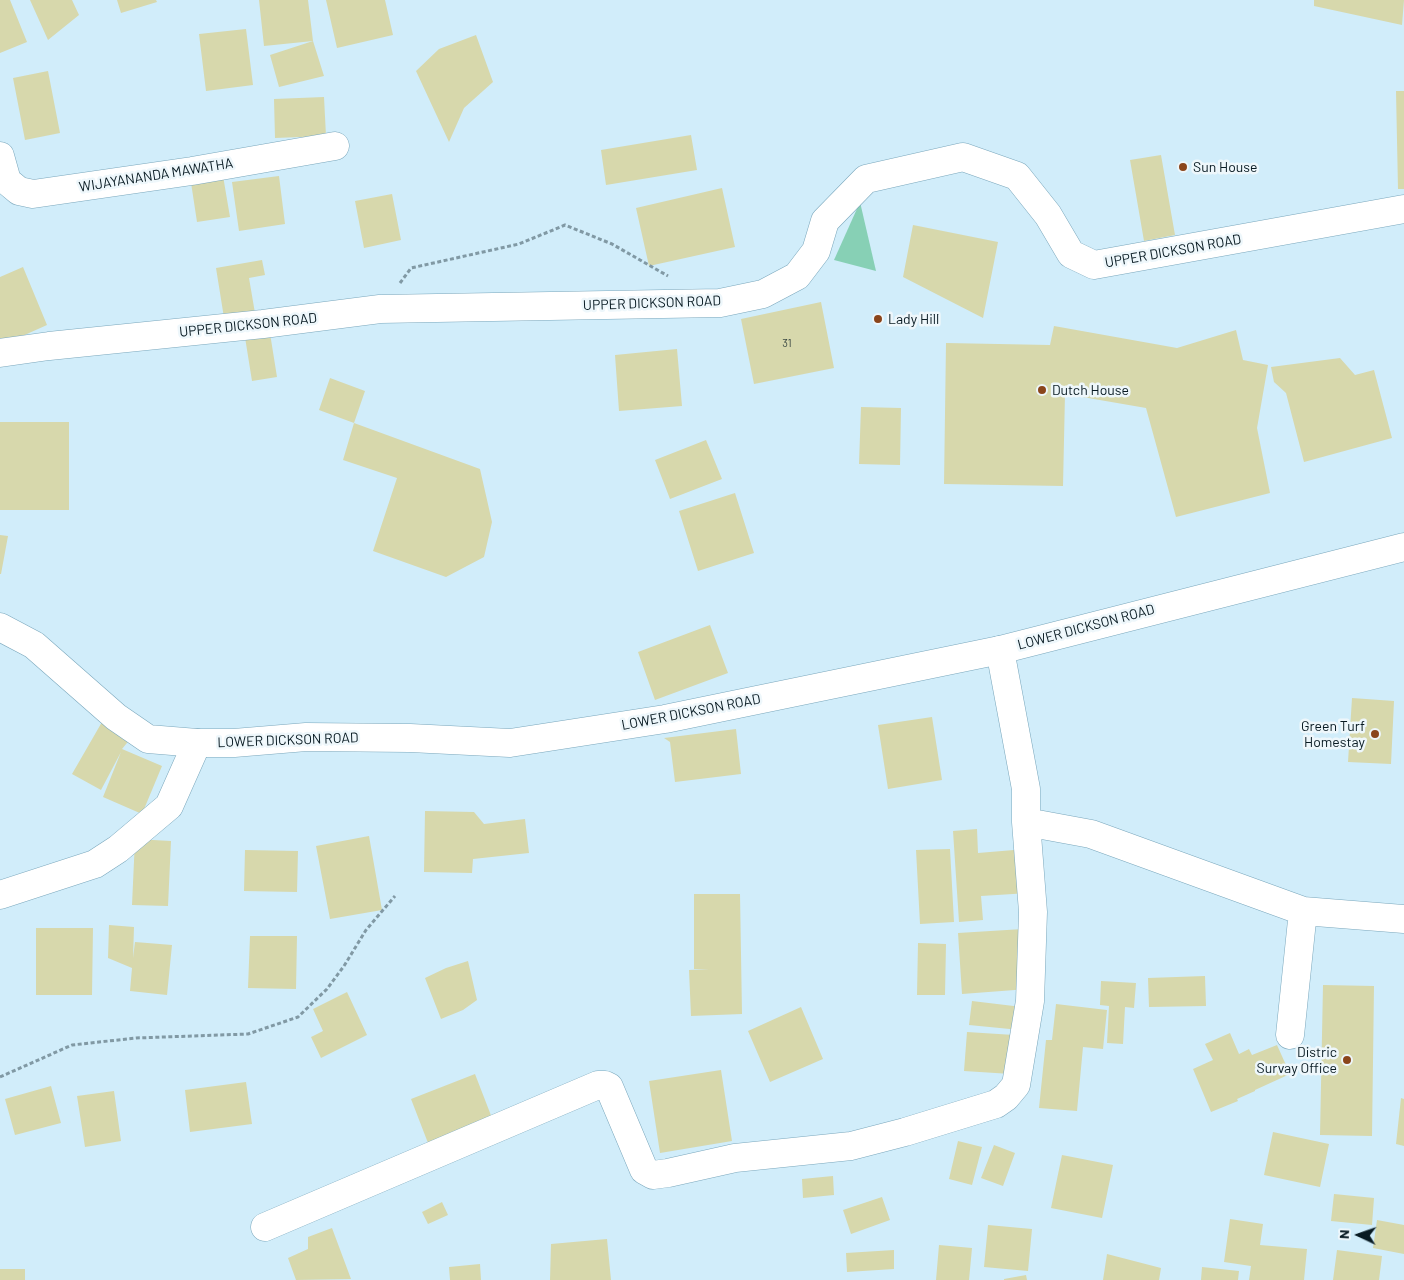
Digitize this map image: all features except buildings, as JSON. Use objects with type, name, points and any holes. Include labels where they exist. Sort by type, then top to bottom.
[{"type":"street","name":"WIJAYANANDA MAWATHA","points":[[0,156],[7,181],[19,191],[33,194],[182,172],[334,146]]},
{"type":"street","name":"UPPER DICKSON ROAD","points":[[0,353],[380,309],[720,303],[764,294],[797,276],[816,251],[825,220],[866,179],[963,157],[1016,176],[1048,214],[1071,254],[1094,265],[1404,210]]},
{"type":"street","name":"LOWER DICKSON ROAD","points":[[0,627],[34,645],[116,717],[148,740],[234,743],[306,737],[410,738],[510,743],[665,719],[1000,650],[1404,547]]},
{"type":"street","points":[[265,1227],[598,1085],[609,1087],[644,1170],[653,1175],[735,1158],[852,1146],[906,1132],[996,1104],[1006,1097],[1016,1085],[1030,1001],[1033,912],[1026,822],[1026,788],[1000,650]]},
{"type":"street","points":[[0,895],[95,864],[118,849],[169,806],[197,743]]},
{"type":"street","points":[[1026,822],[1091,834],[1303,910],[1404,918]]},
{"type":"street","points":[[1290,1035],[1303,910]]},
{"type":"path","points":[[380,309],[411,268],[519,244],[565,225],[612,244],[675,280]]},
{"type":"path","points":[[0,1076],[72,1045],[136,1038],[248,1034],[298,1017],[327,989],[366,930],[395,896]]},
{"type":"shaded area","points":[[860,202],[876,271],[834,260]]},
{"type":"place","name":"Sun House","points":[[1183,167]]},
{"type":"place","name":"Lady Hill","points":[[878,319]]},
{"type":"place","name":"Dutch House","points":[[1042,390]]},
{"type":"place","name":"Green Turf Homestay","points":[[1375,734]]},
{"type":"place","name":"Distric Survay Office","points":[[1347,1060]]}]
